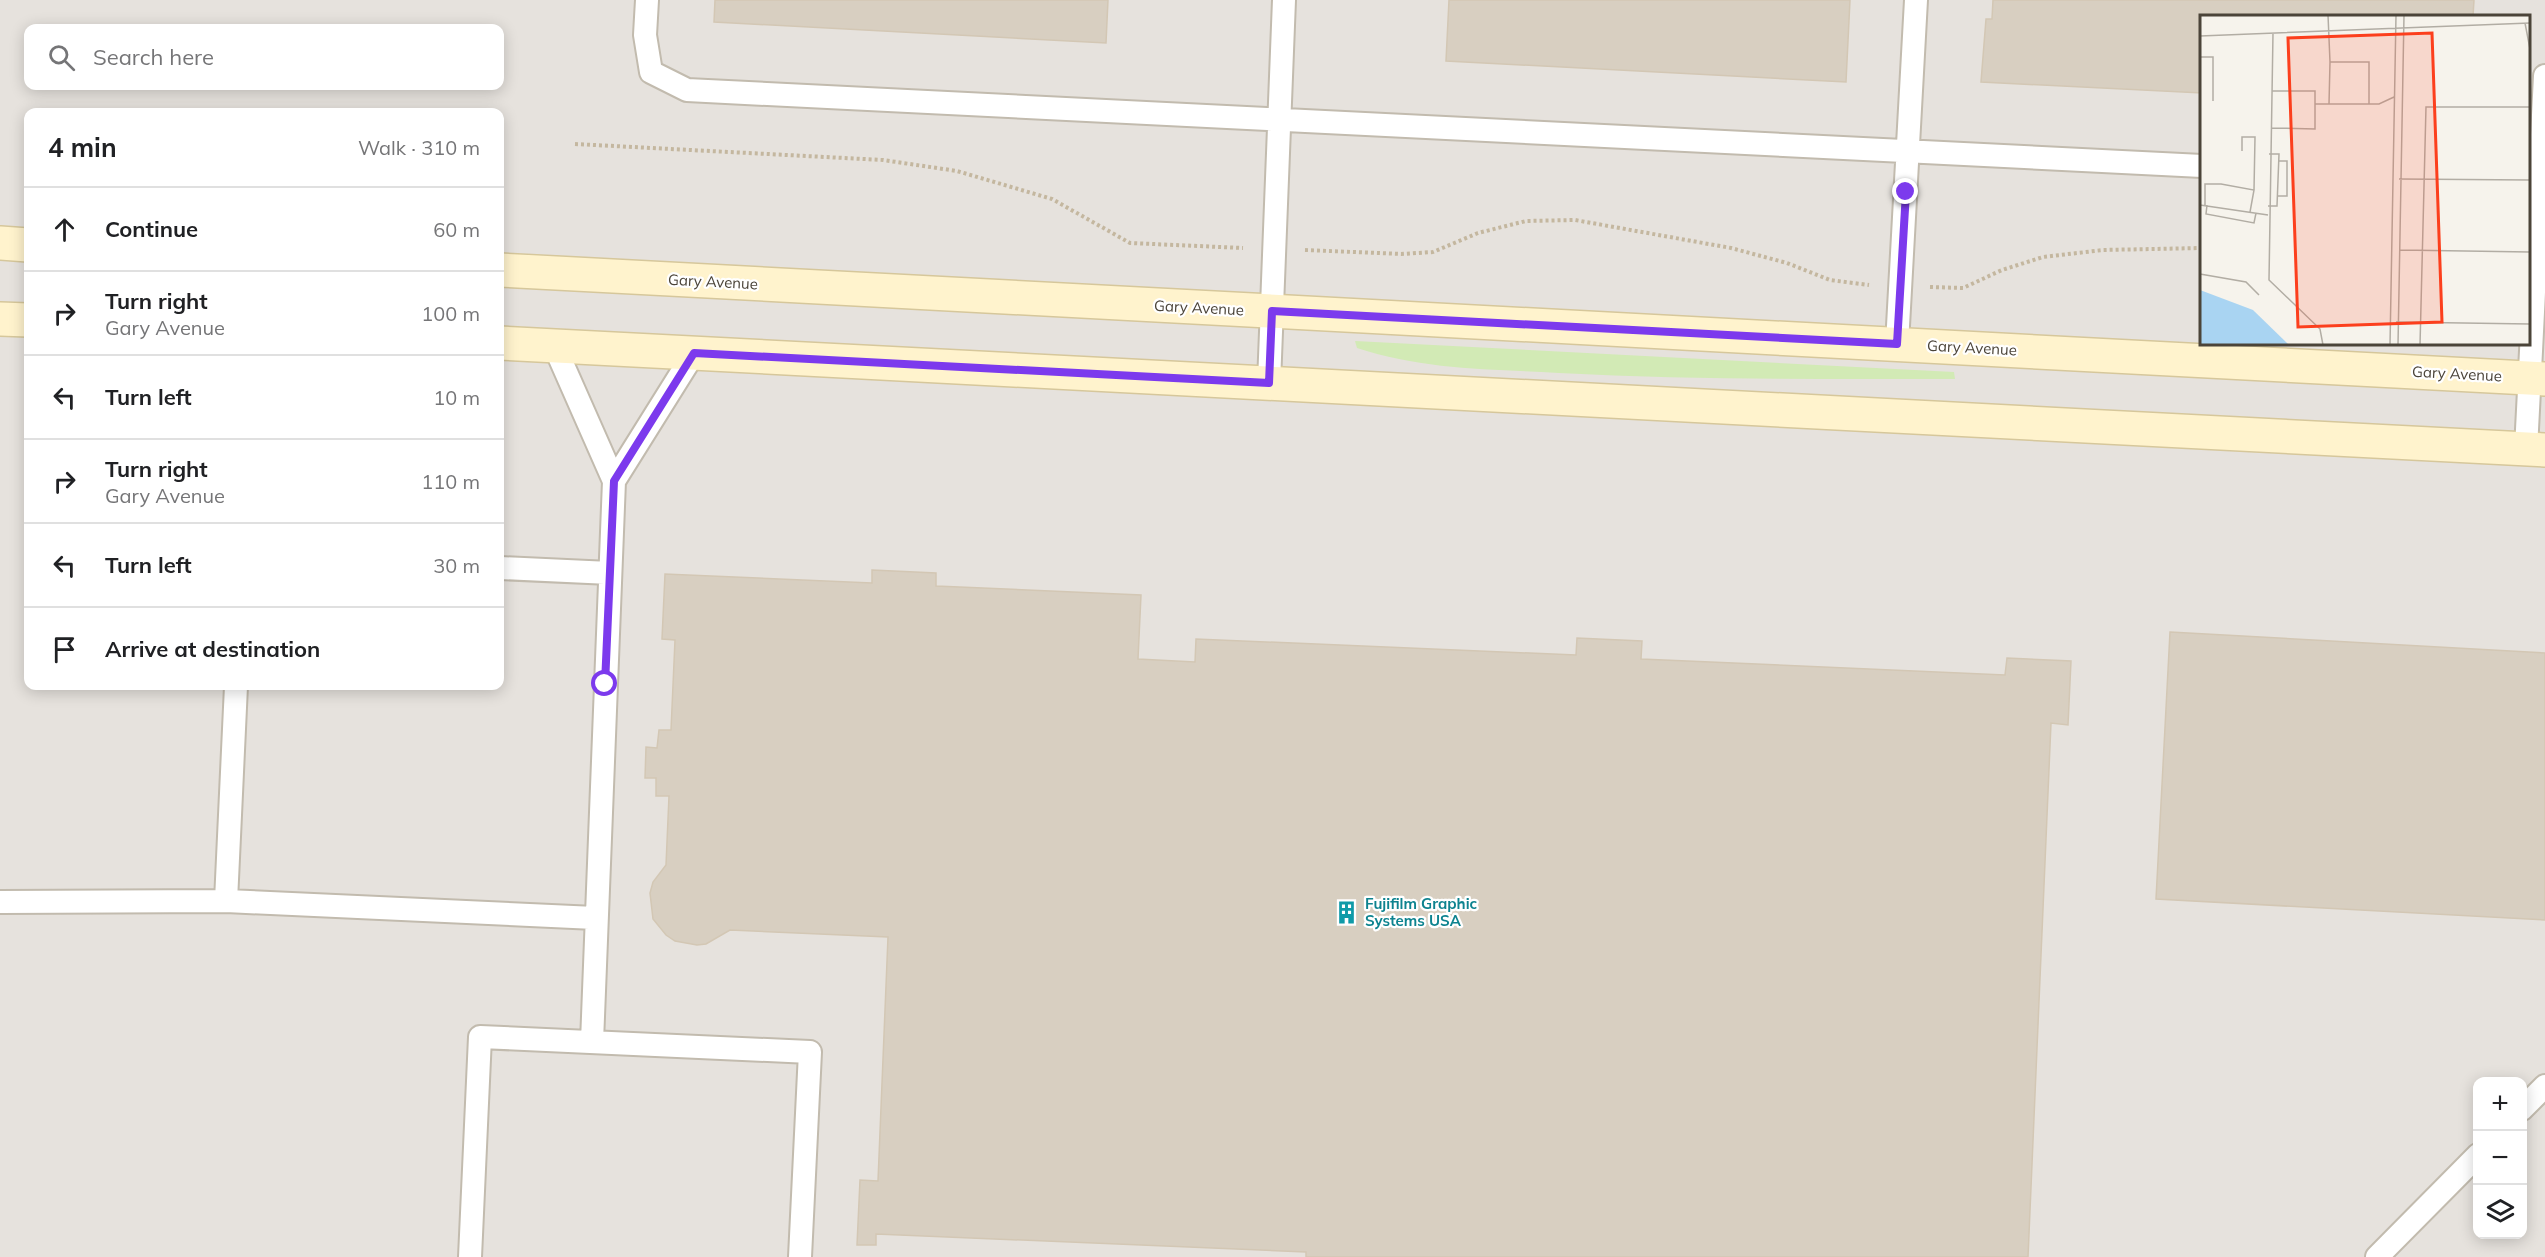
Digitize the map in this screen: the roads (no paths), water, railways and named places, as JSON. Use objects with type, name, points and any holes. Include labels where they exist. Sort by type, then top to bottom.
[{"type":"main road","points":[[0,243],[24,245]]},
{"type":"main road","name":"Gary Avenue","points":[[504,270],[2537,379]]},
{"type":"main road","points":[[0,318],[24,320]]},
{"type":"main road","points":[[504,343],[2535,450]]},
{"type":"lane","points":[[646,0],[645,35],[651,72],[687,90],[2200,166]]},
{"type":"lane","points":[[1269,383],[1284,0]]},
{"type":"lane","points":[[1897,344],[1916,0]]},
{"type":"lane","points":[[2535,450],[2538,184],[2545,76]]},
{"type":"lane","points":[[554,345],[614,481],[595,918],[592,1042]]},
{"type":"lane","points":[[614,481],[694,353]]},
{"type":"lane","points":[[504,568],[610,573]]},
{"type":"lane","points":[[226,901],[236,690]]},
{"type":"lane","points":[[0,902],[226,901],[595,918]]},
{"type":"lane","points":[[470,1257],[480,1037],[810,1052],[800,1257]]},
{"type":"lane","points":[[2527,1105],[2545,1086]]},
{"type":"lane","points":[[2377,1257],[2473,1160]]},
{"type":"place","name":"Fujifilm Graphic Systems USA","points":[[1347,913]]}]
